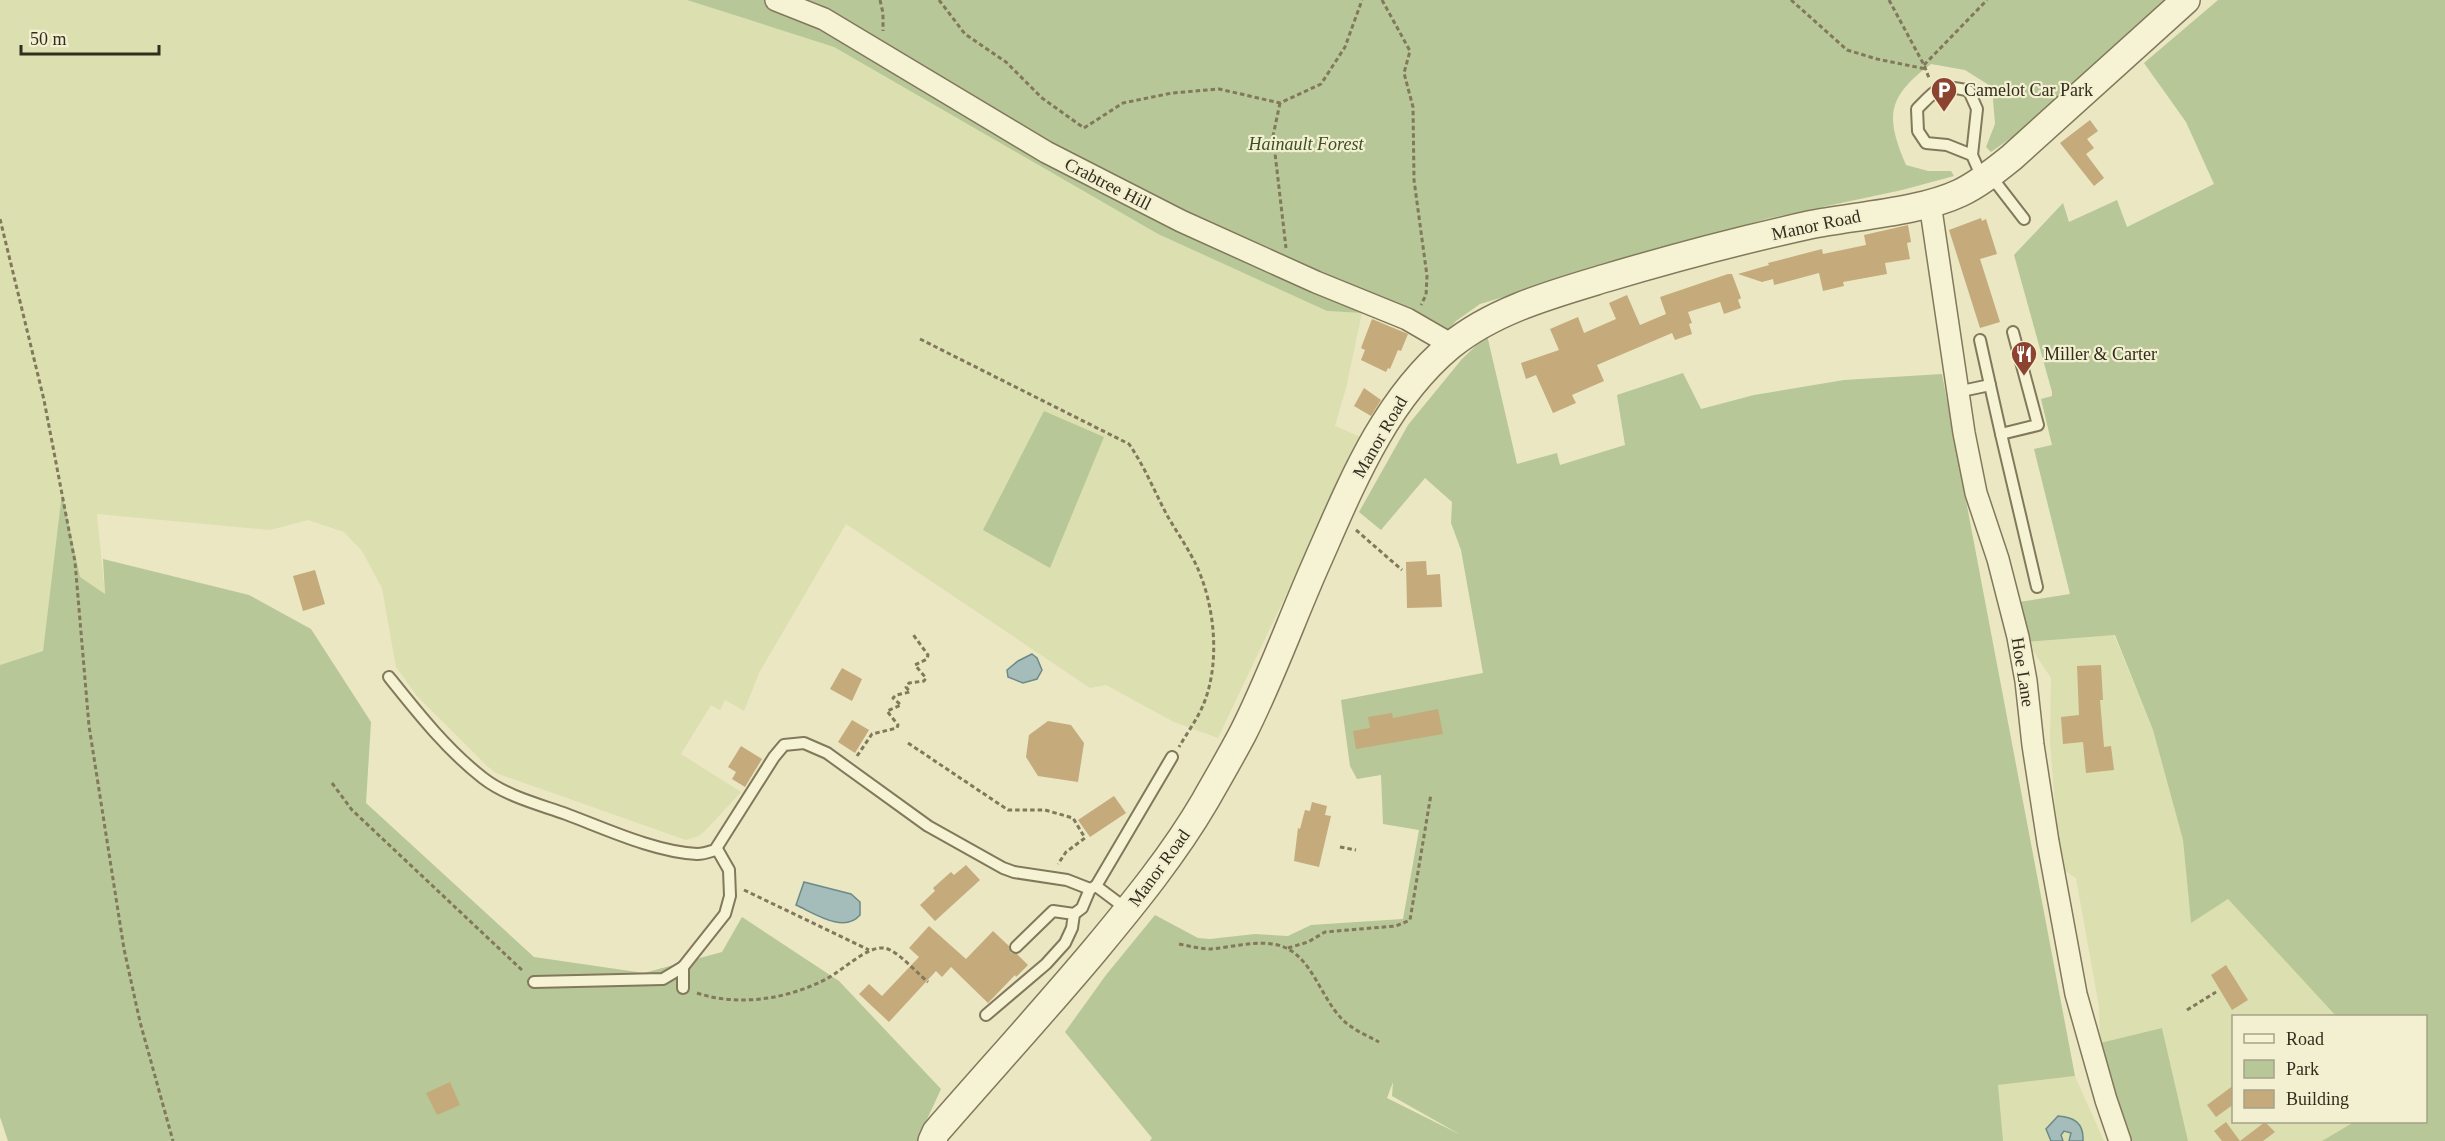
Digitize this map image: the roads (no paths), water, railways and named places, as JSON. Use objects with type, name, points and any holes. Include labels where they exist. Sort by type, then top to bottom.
[{"type":"street","name":"Crabtree Hill","points":[[776,0],[824,19],[1046,152],[1180,221],[1407,319],[1452,345]]},
{"type":"street","name":"Manor Road","points":[[932,1141],[936,1132],[1065,986],[1128,910],[1175,848],[1244,732],[1337,516],[1391,412],[1407,389],[1452,345],[1471,331],[1511,311],[1555,294],[1665,260],[1809,225],[1930,202],[1960,193],[1981,170],[2091,87],[2186,0]]},
{"type":"street","name":"Hoe Lane","points":[[1930,202],[1957,392],[1976,493],[1998,559],[2018,637],[2046,832],[2076,994],[2120,1141]]},
{"type":"lane","points":[[1981,170],[1977,109],[1969,91],[1948,86],[1933,93],[1917,109],[1918,131],[1926,143],[1947,145],[1981,170],[2024,219]]},
{"type":"lane","points":[[2001,434],[2038,425],[2013,332]]},
{"type":"lane","points":[[1980,340],[2037,587]]},
{"type":"lane","points":[[1957,392],[1990,385]]},
{"type":"lane","points":[[389,677],[414,708],[484,779],[511,794],[628,837],[678,851],[699,854],[717,849],[779,751],[784,745],[804,743],[827,753],[928,826],[1003,868],[1014,872],[1058,878],[1093,888],[1128,910]]},
{"type":"lane","points":[[986,1015],[1053,957],[1065,943],[1072,928],[1074,914],[1082,908],[1172,757]]},
{"type":"lane","points":[[534,982],[663,979],[682,967],[725,915],[730,896],[729,870],[717,849]]},
{"type":"lane","points":[[1016,946],[1053,911],[1074,914]]},
{"type":"lane","points":[[682,967],[683,988]]},
{"type":"water","points":[[1032,654],[1037,658],[1042,670],[1037,679],[1023,683],[1008,677],[1007,670]]},
{"type":"water","points":[[804,882],[851,894],[860,902],[860,915],[846,923],[837,922],[820,917],[796,905]]},
{"type":"water","points":[[2058,1116],[2069,1118],[2080,1125],[2083,1141],[2069,1141],[2071,1133],[2064,1131],[2061,1135],[2063,1141],[2051,1141],[2046,1129]]},
{"type":"place","name":"Camelot Car Park","points":[[1944,113]]},
{"type":"place","name":"Miller & Carter","points":[[2024,377]]},
{"type":"park label","name":"Hainault Forest","points":[[1306,144]]}]
